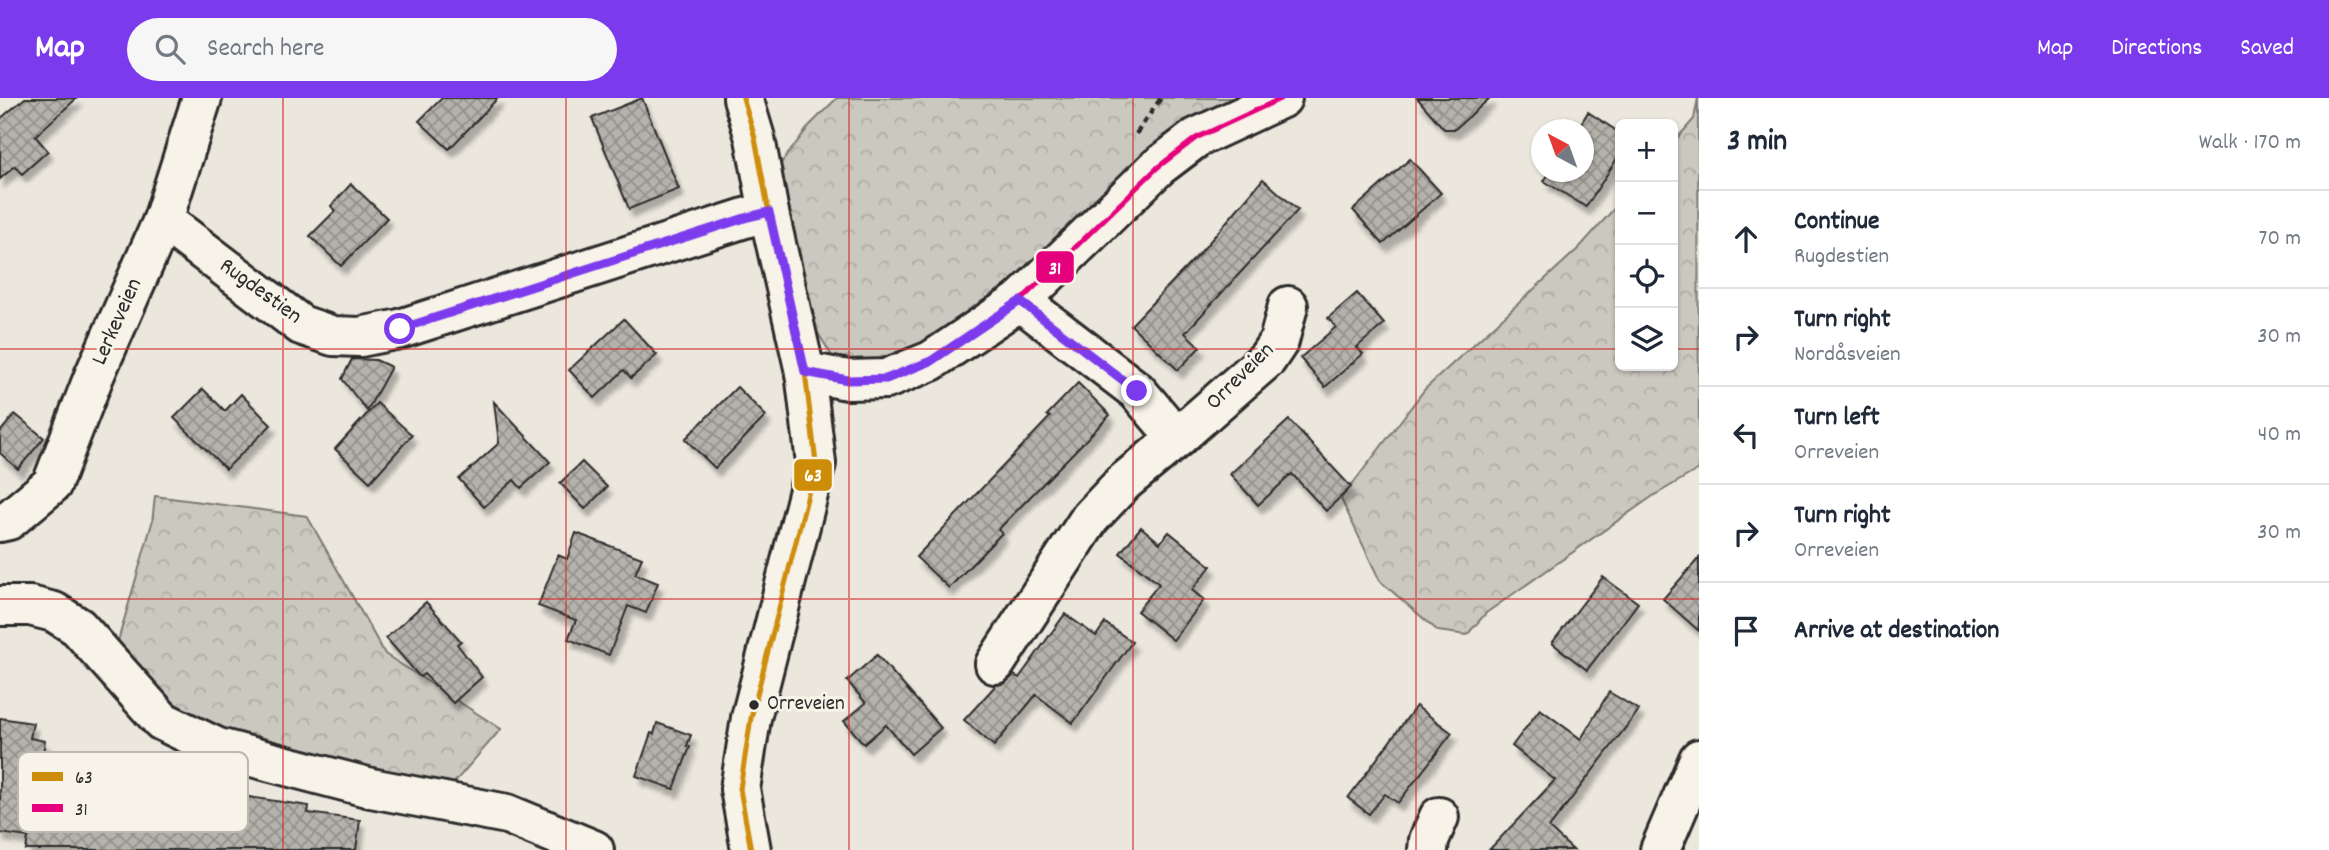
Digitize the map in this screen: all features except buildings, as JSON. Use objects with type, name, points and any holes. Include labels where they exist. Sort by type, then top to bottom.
[{"type":"street","name":"Lerkeveien","points":[[0,522],[9,520],[52,484],[94,376],[163,220],[202,98]]},
{"type":"street","points":[[743,98],[755,138],[805,372],[816,464],[751,718],[740,789],[743,849]]},
{"type":"street","points":[[805,372],[848,380],[886,379],[931,361],[1020,301],[1158,167],[1196,138],[1282,98]]},
{"type":"street","name":"Rugdestien","points":[[163,220],[301,326],[333,336],[360,337],[400,329],[769,212]]},
{"type":"street","points":[[1020,301],[1137,391],[1177,439]]},
{"type":"street","name":"Orreveien","points":[[995,664],[1090,518],[1124,481],[1177,439],[1267,359],[1279,341],[1288,306]]},
{"type":"street","points":[[0,606],[30,606],[54,612],[78,627],[162,721],[218,748],[233,752]]},
{"type":"street","points":[[248,756],[371,788],[507,814],[594,850]]},
{"type":"street","points":[[1660,850],[1699,759]]},
{"type":"green space","points":[[837,98],[1286,98],[1134,211],[977,349],[843,374],[744,212],[810,125]]},
{"type":"green space","points":[[1698,98],[1699,469],[1653,496],[1486,613],[1467,635],[1438,631],[1380,581],[1341,499],[1425,389],[1579,248],[1615,208],[1615,371],[1678,371],[1678,137],[1694,119]]},
{"type":"green space","points":[[155,496],[307,516],[385,654],[501,729],[446,792],[251,763],[248,761],[248,752],[237,752],[114,655],[152,523]]},
{"type":"transit line","name":"63","points":[[743,98],[755,138],[805,372],[816,463],[751,718],[740,789],[751,850]]},
{"type":"transit line","name":"31","points":[[805,372],[848,380],[886,379],[931,361],[1020,301],[1158,167],[1196,138],[1282,98]]},
{"type":"place","name":"Orreveien","points":[[754,705]]},
{"type":"route","points":[[400,329],[769,212],[805,372],[848,380],[886,379],[931,361],[1020,301],[1137,391]]}]
